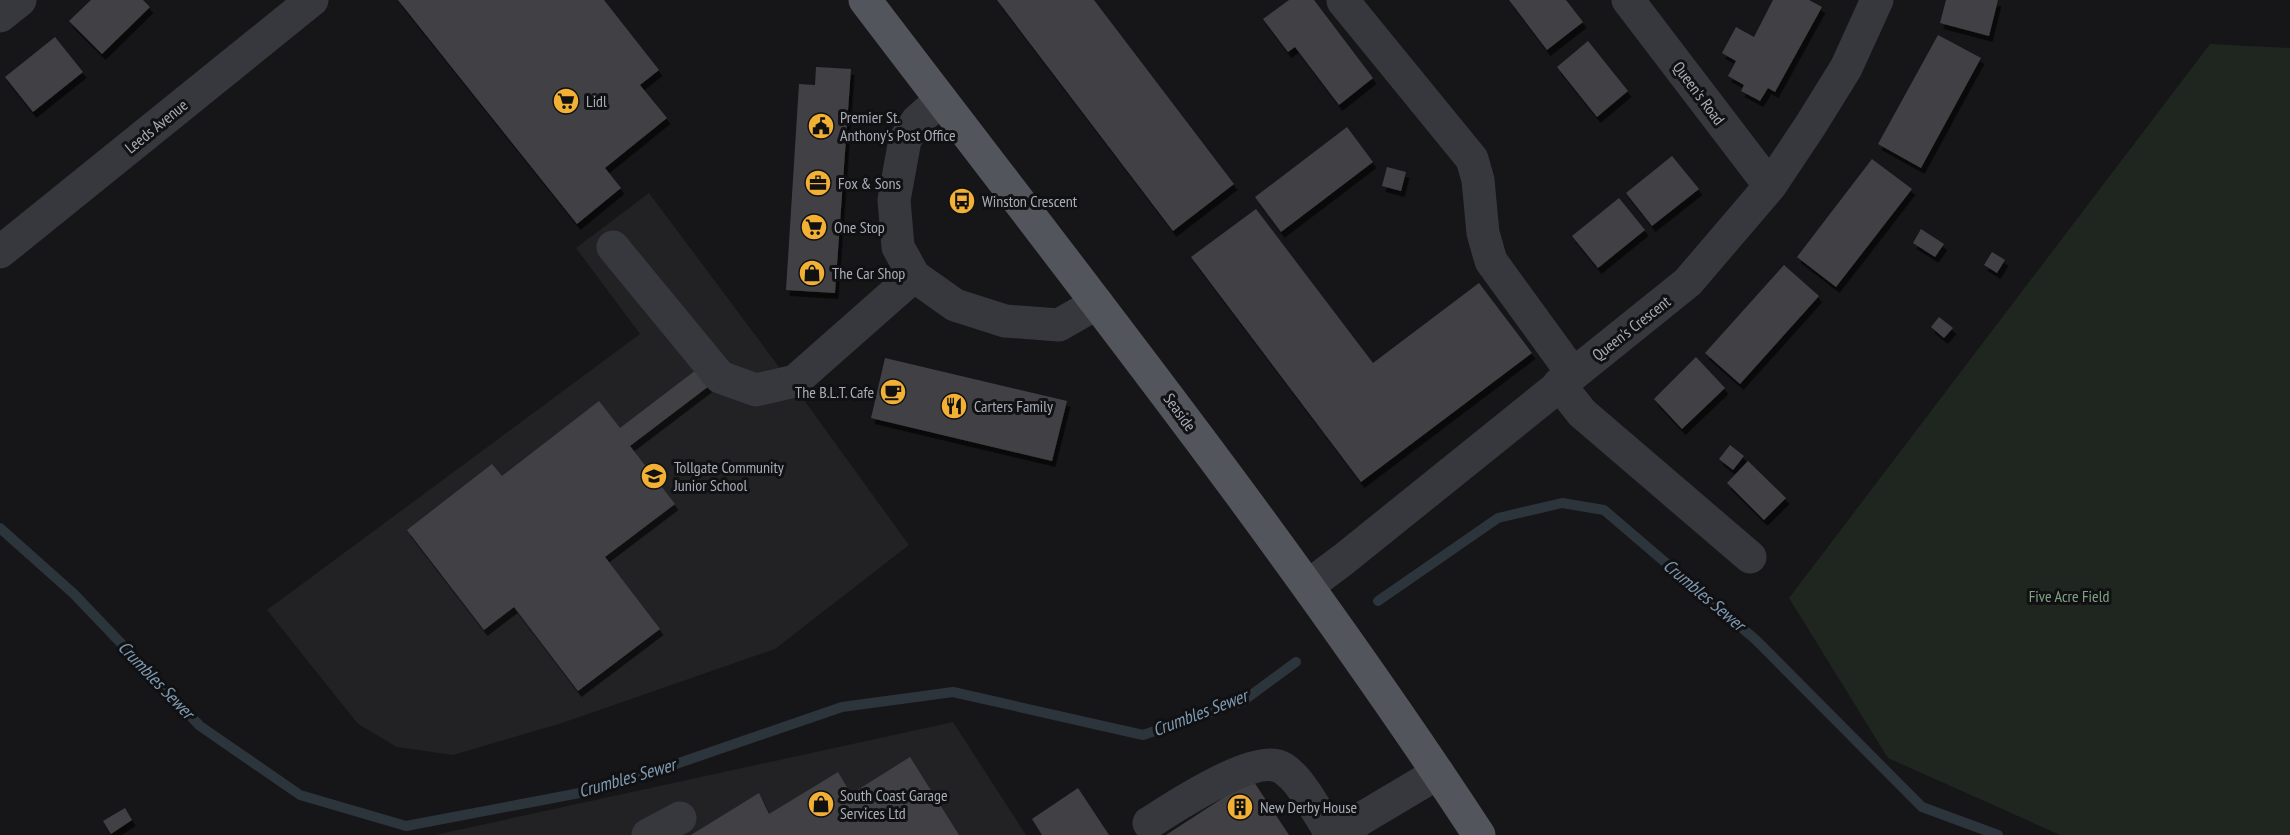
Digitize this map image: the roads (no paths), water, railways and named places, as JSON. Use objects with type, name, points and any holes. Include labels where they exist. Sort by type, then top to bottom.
[{"type":"main road","name":"Seaside","points":[[865,0],[1139,356],[1308,586],[1438,772],[1479,835]]},
{"type":"street","points":[[0,16],[20,0]]},
{"type":"street","name":"Leeds Avenue","points":[[0,252],[312,0]]},
{"type":"street","name":"Queen's Road","points":[[1628,0],[1770,186]]},
{"type":"street","name":"Queen's Crescent","points":[[1308,586],[1688,282],[1770,186],[1846,68],[1877,0]]},
{"type":"street","points":[[1343,1],[1472,159],[1478,180],[1483,232],[1491,261],[1566,379],[1582,413],[1750,557]]},
{"type":"street","points":[[941,100],[916,121],[905,140],[894,200],[898,247],[914,276],[955,305],[1005,321],[1059,325],[1097,303]]},
{"type":"street","points":[[613,247],[720,377],[756,390],[795,381],[914,276]]},
{"type":"street","points":[[1149,823],[1205,789],[1244,770],[1260,766],[1278,766],[1292,775],[1332,835]]},
{"type":"street","points":[[1343,835],[1359,820],[1438,772]]},
{"type":"street","points":[[648,835],[680,819]]},
{"type":"waterway","name":"Crumbles Sewer","points":[[1378,601],[1498,518],[1562,503],[1604,510],[1756,640],[1922,807],[1998,835]]},
{"type":"waterway","name":"Crumbles Sewer","points":[[0,528],[74,594],[200,726],[300,795],[406,826],[606,788],[842,707],[953,692],[1143,735],[1243,701],[1296,662]]},
{"type":"place","name":"Lidl","points":[[566,101]]},
{"type":"place","name":"Premier St. Anthony's Post Office","points":[[821,126]]},
{"type":"place","name":"Fox & Sons","points":[[818,183]]},
{"type":"place","name":"Winston Crescent","points":[[962,201]]},
{"type":"place","name":"One Stop","points":[[814,227]]},
{"type":"place","name":"The Car Shop","points":[[812,273]]},
{"type":"place","name":"The B.L.T. Cafe","points":[[893,392]]},
{"type":"place","name":"Carters Family","points":[[954,406]]},
{"type":"place","name":"Tollgate Community Junior School","points":[[654,476]]},
{"type":"place","name":"South Coast Garage Services Ltd","points":[[821,804]]},
{"type":"place","name":"New Derby House","points":[[1240,807]]},
{"type":"park label","name":"Five Acre Field","points":[[2069,596]]}]
